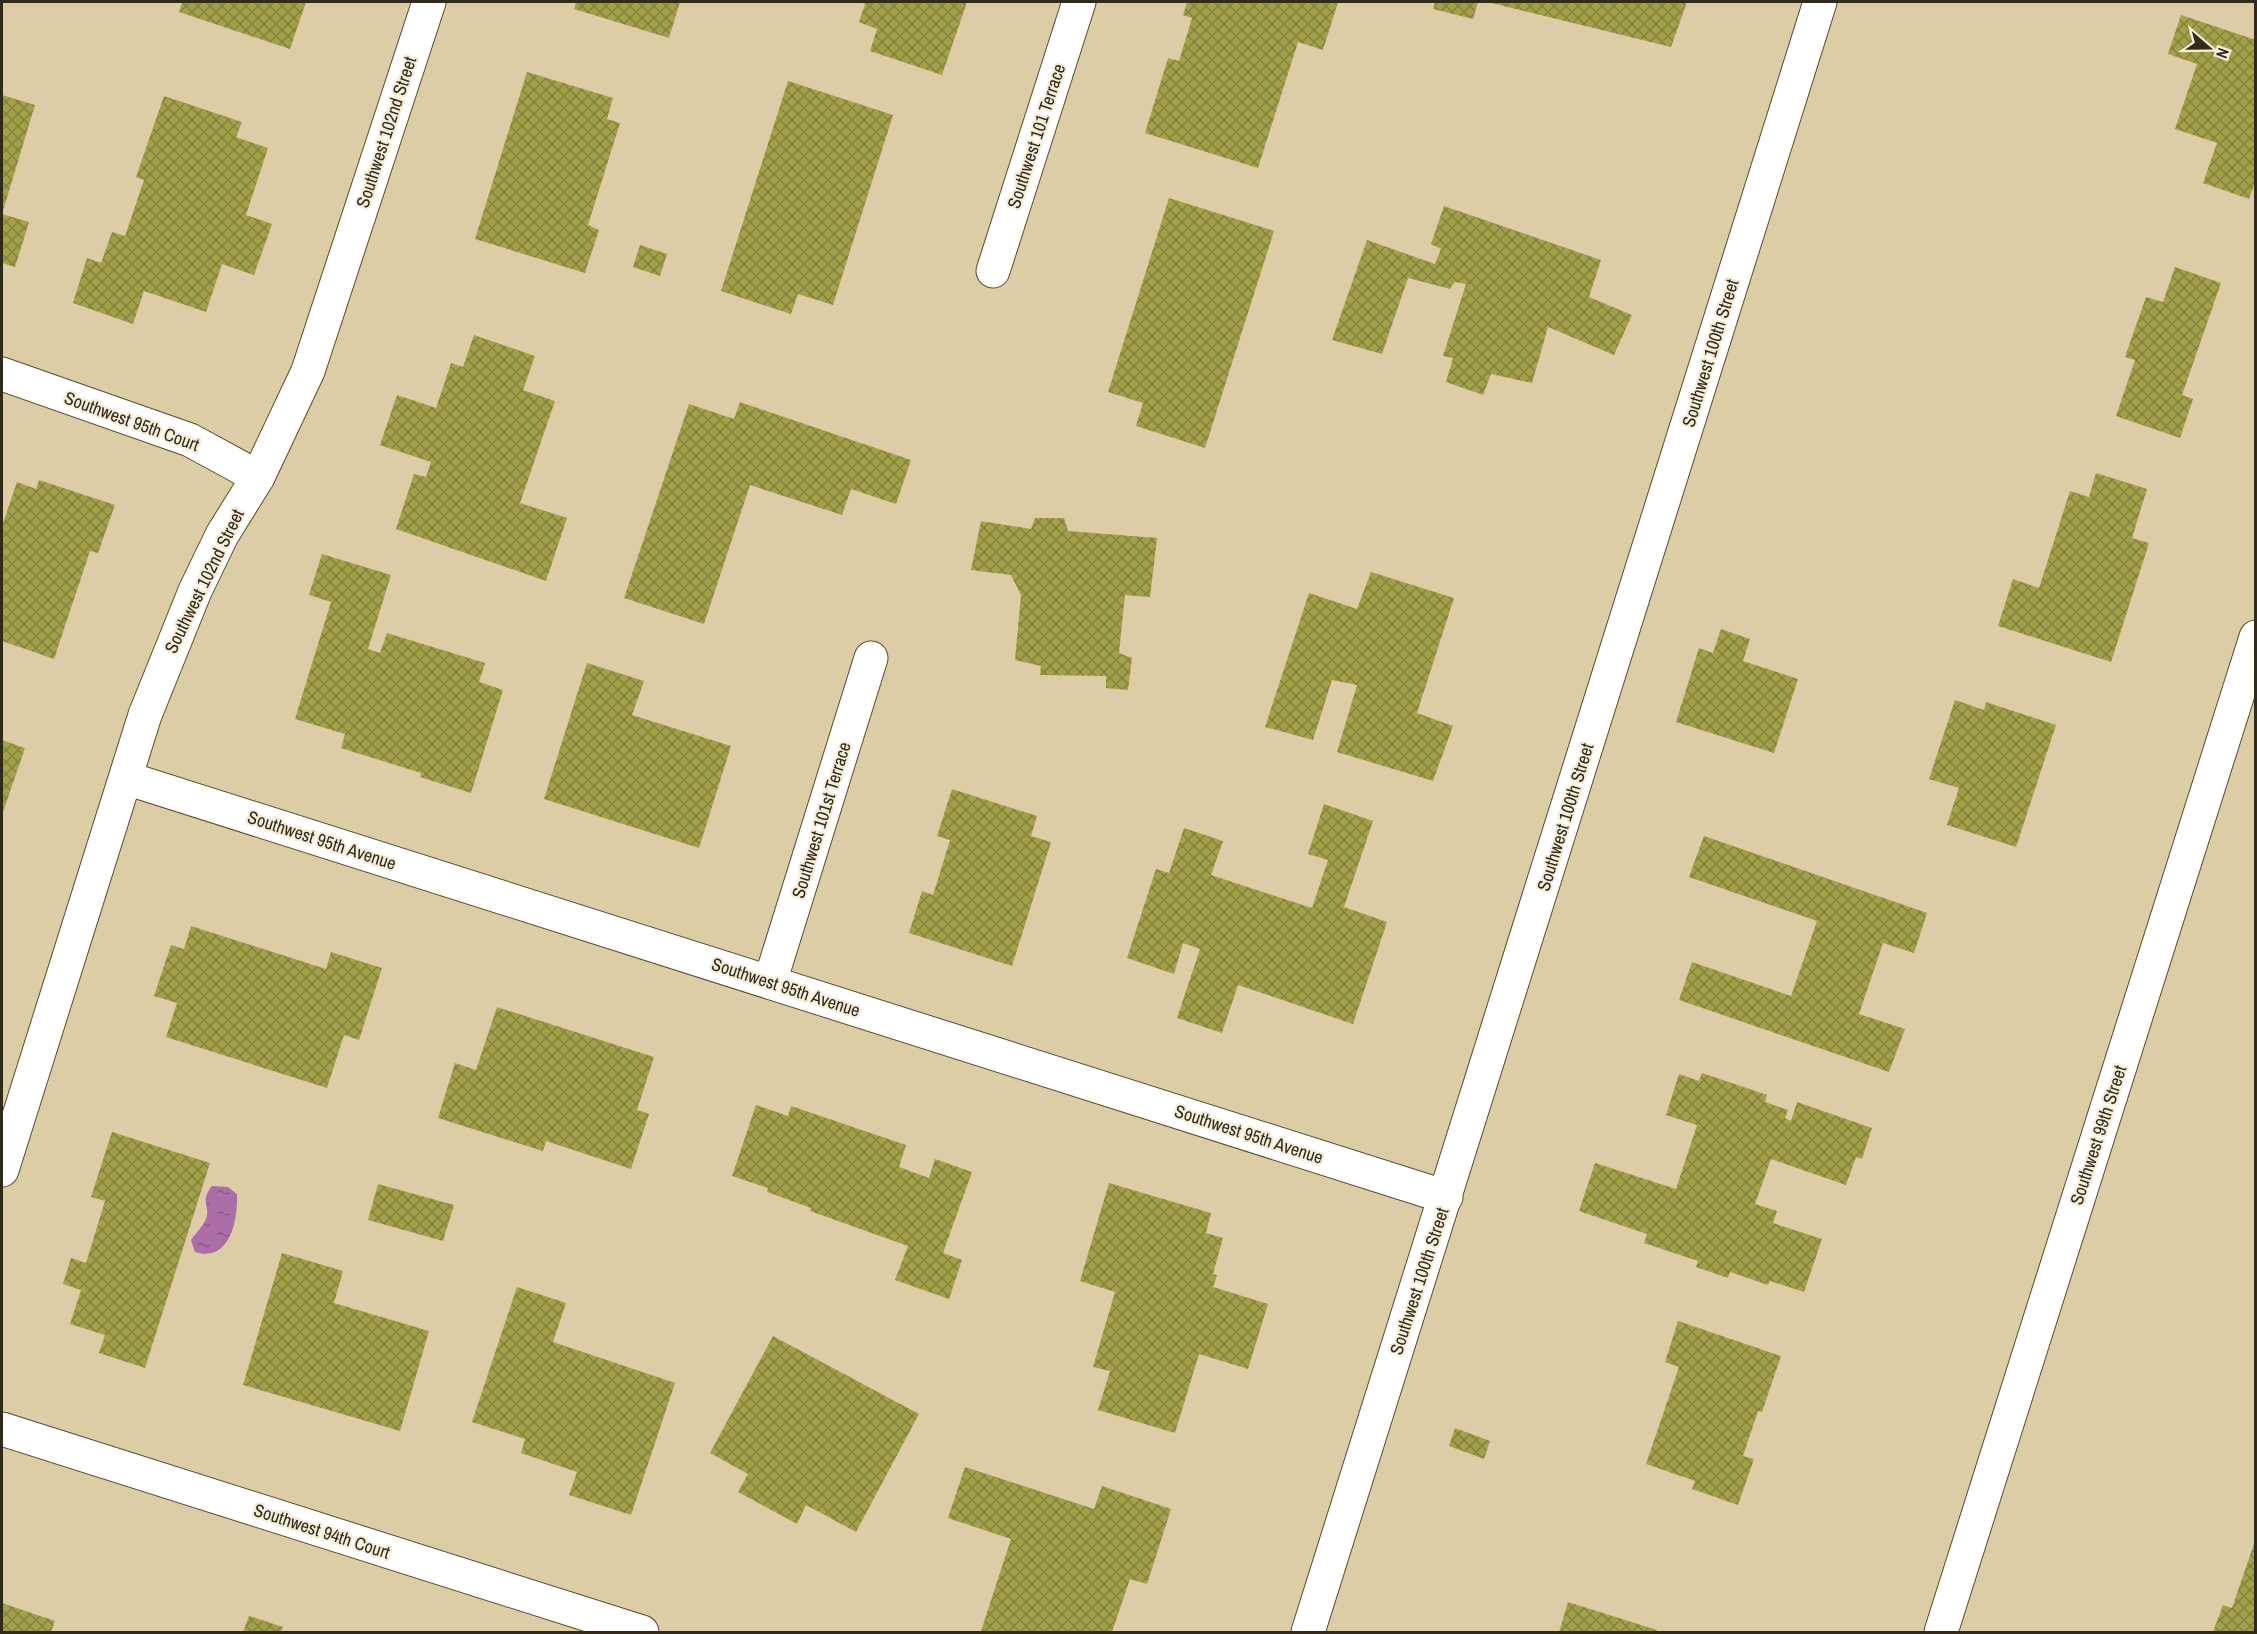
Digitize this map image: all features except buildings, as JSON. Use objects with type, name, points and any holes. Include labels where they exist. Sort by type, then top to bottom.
[{"type":"street","name":"Southwest 102nd Street","points":[[2,1170],[145,715],[195,591],[222,535],[258,477],[308,371],[429,2]]},
{"type":"street","name":"Southwest 101 Terrace","points":[[993,271],[1078,2]]},
{"type":"street","name":"Southwest 100th Street","points":[[1308,1632],[1820,2]]},
{"type":"street","name":"Southwest 95th Court","points":[[2,374],[190,440],[258,477]]},
{"type":"street","name":"Southwest 99th Street","points":[[1941,1632],[2256,637]]},
{"type":"street","name":"Southwest 101st Terrace","points":[[770,982],[871,658]]},
{"type":"street","name":"Southwest 95th Avenue","points":[[126,778],[1446,1197]]},
{"type":"street","name":"Southwest 94th Court","points":[[2,1429],[642,1632]]},
{"type":"water","points":[[212,1186],[228,1187],[237,1194],[237,1204],[230,1237],[216,1251],[207,1254],[195,1252],[191,1240],[206,1219],[206,1196]]}]
